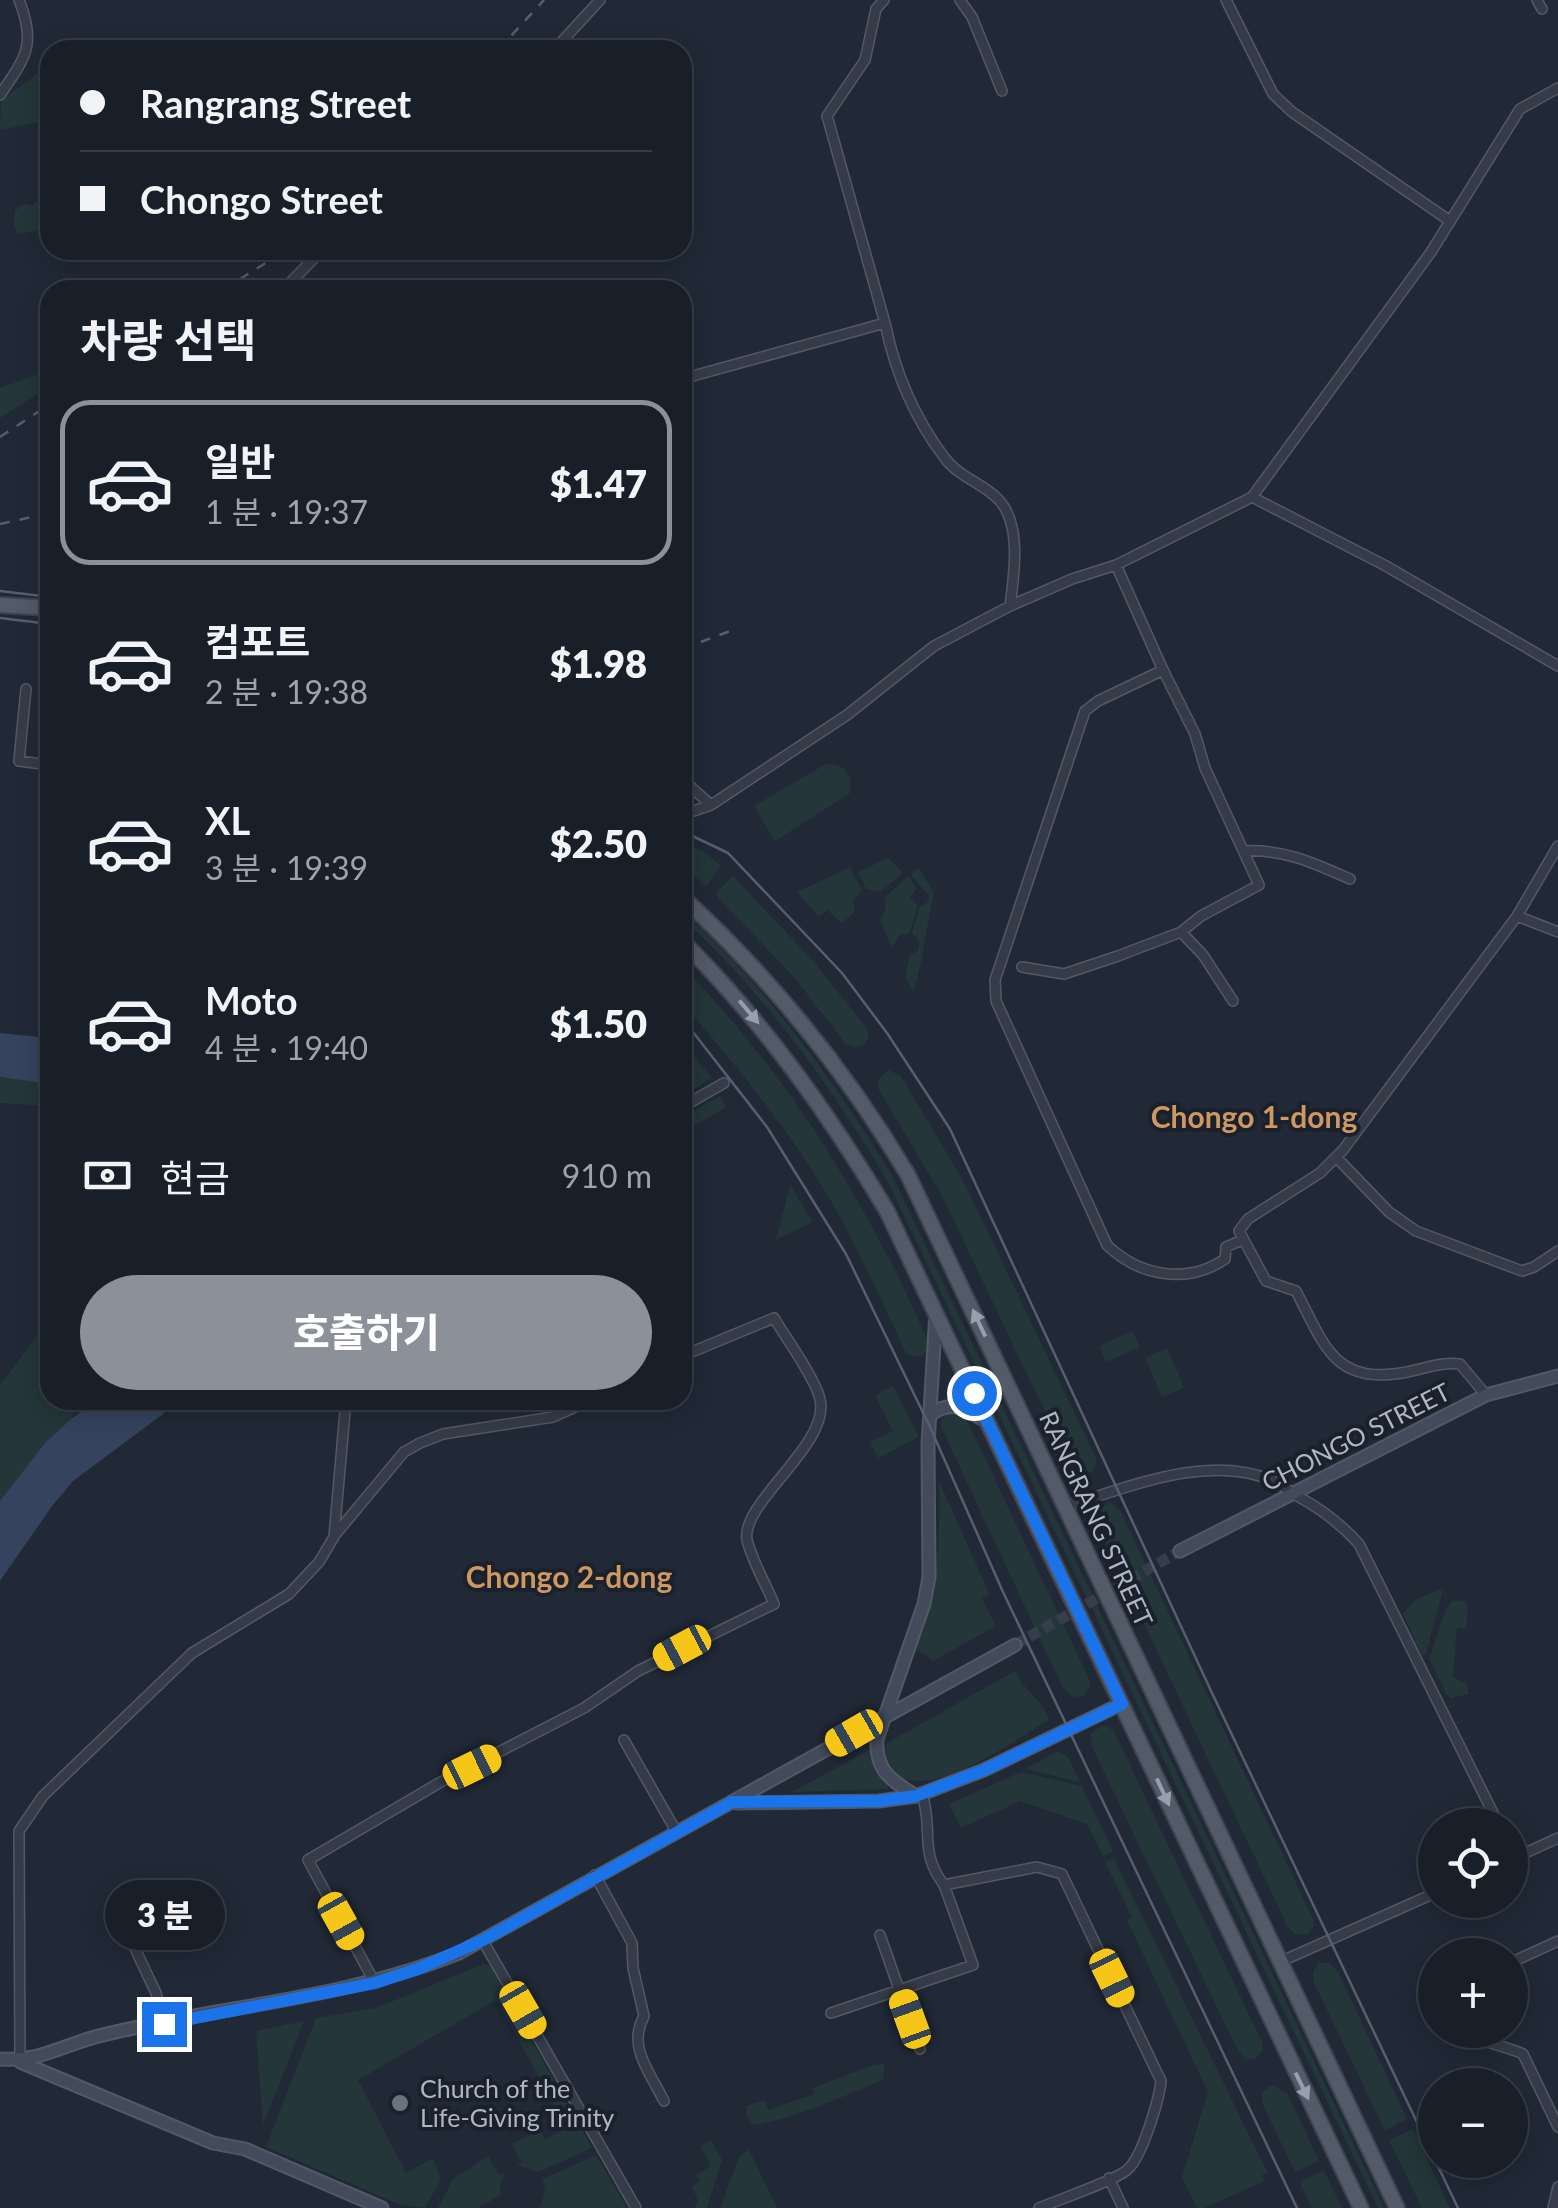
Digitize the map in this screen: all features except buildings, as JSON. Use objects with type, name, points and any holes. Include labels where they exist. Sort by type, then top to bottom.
[{"type":"main road","points":[[0,604],[40,607]]},
{"type":"main road","name":"RANGRANG STREET","points":[[692,907],[772,984],[877,1123],[908,1175],[1397,2208]]},
{"type":"main road","points":[[692,952],[728,986],[772,1040],[848,1145],[887,1211],[1361,2208]]},
{"type":"main road","points":[[919,1795],[890,1780],[878,1762],[877,1739],[930,1577],[930,1415],[936,1308]]},
{"type":"main road","name":"CHONGO STREET","points":[[1180,1551],[1486,1395],[1558,1376]]},
{"type":"main road","points":[[930,1415],[950,1405],[964,1408],[987,1422]]},
{"type":"main road","points":[[20,2062],[95,2037],[375,1983],[420,1968],[483,1940],[1015,1645]]},
{"type":"main road","points":[[732,1802],[879,1801],[919,1795],[984,1770],[1122,1704]]},
{"type":"main road","points":[[0,2059],[20,2062],[214,2143],[245,2149],[382,2208]]},
{"type":"street","points":[[563,40],[600,0]]},
{"type":"street","points":[[884,0],[876,8],[865,60],[826,116],[901,384],[946,460],[1000,501],[1008,517],[1014,579],[1010,606]]},
{"type":"street","points":[[960,0],[972,17],[1002,91]]},
{"type":"street","points":[[1226,0],[1273,94],[1292,112],[1450,221]]},
{"type":"street","points":[[0,95],[26,56],[29,42],[22,1]]},
{"type":"street","points":[[692,812],[711,805],[847,715],[934,646],[1010,606],[1072,579],[1116,566],[1252,497],[1450,221],[1520,109],[1558,88]]},
{"type":"street","points":[[293,280],[312,260]]},
{"type":"street","points":[[692,376],[885,322]]},
{"type":"street","points":[[1252,497],[1386,566],[1558,666]]},
{"type":"street","points":[[1022,967],[1064,974],[1180,932],[1201,916],[1259,885],[1116,566]]},
{"type":"street","points":[[1163,670],[1085,711],[994,980],[996,1002],[1108,1245],[1124,1261],[1153,1272],[1181,1276],[1218,1264],[1225,1259],[1226,1247],[1242,1240]]},
{"type":"street","points":[[26,689],[19,762],[40,764]]},
{"type":"street","points":[[692,787],[711,805]]},
{"type":"street","points":[[1486,1395],[1460,1364],[1440,1362],[1374,1378],[1344,1366],[1324,1344],[1296,1291],[1266,1281],[1239,1231],[1248,1219],[1320,1173],[1336,1157],[1516,916],[1558,846]]},
{"type":"street","points":[[1245,851],[1290,854],[1350,879]]},
{"type":"street","points":[[1516,916],[1558,932]]},
{"type":"street","points":[[1180,932],[1203,955],[1232,1001]]},
{"type":"street","points":[[692,1101],[724,1083]]},
{"type":"street","points":[[1336,1157],[1389,1212],[1416,1232],[1522,1270],[1558,1251]]},
{"type":"street","points":[[375,1983],[308,1860],[439,1783],[584,1708],[638,1670],[774,1604],[746,1537],[751,1518],[792,1465],[822,1416],[820,1396],[774,1318],[692,1352]]},
{"type":"street","points":[[334,1538],[345,1410]]},
{"type":"street","points":[[20,2062],[19,1831],[42,1796],[192,1653],[289,1594],[319,1562],[404,1452],[444,1434],[552,1417],[568,1410]]},
{"type":"street","points":[[1064,1507],[1161,1480],[1218,1470],[1249,1473],[1274,1481],[1325,1512],[1359,1544],[1491,1808]]},
{"type":"street","points":[[624,1740],[676,1831]]},
{"type":"street","points":[[831,2013],[973,1965],[944,1885],[930,1867],[927,1809],[919,1795]]},
{"type":"street","points":[[1528,1849],[1558,1838]]},
{"type":"street","points":[[944,1885],[1037,1868],[1062,1874],[1161,2081],[1160,2094],[1137,2156],[1127,2171],[1039,2208]]},
{"type":"street","points":[[595,1876],[632,1943],[633,1968],[644,2016],[636,2030],[636,2042],[664,2101]]},
{"type":"street","points":[[1282,1961],[1418,1901]]},
{"type":"street","points":[[880,1935],[920,2049]]},
{"type":"street","points":[[130,1938],[156,1994],[164,2024]]},
{"type":"street","points":[[483,1940],[636,2208]]},
{"type":"street","points":[[1528,1955],[1558,1940]]},
{"type":"street","points":[[1510,2048],[1523,2054],[1558,2127]]},
{"type":"street","points":[[1109,2178],[1123,2208]]},
{"type":"street","points":[[1553,2208],[1558,2187]]},
{"type":"shaded area","points":[[38,73],[40,122],[0,130],[1,101]]},
{"type":"shaded area","points":[[40,200],[40,233],[18,234],[15,211],[23,204],[32,205]]},
{"type":"shaded area","points":[[40,374],[40,392],[0,418],[0,388]]},
{"type":"shaded area","points":[[826,764],[847,772],[851,782],[849,794],[775,841],[754,806]]},
{"type":"shaded area","points":[[692,847],[721,866],[706,886],[692,873]]},
{"type":"shaded area","points":[[888,858],[903,873],[880,892],[866,889],[858,872]]},
{"type":"shaded area","points":[[850,867],[862,890],[853,901],[855,911],[842,923],[827,910],[819,917],[797,892]]},
{"type":"shaded area","points":[[918,868],[934,892],[913,992],[905,977],[909,957],[919,949],[919,940],[912,933],[920,906],[927,903],[929,896],[911,875]]},
{"type":"shaded area","points":[[733,876],[814,962],[868,1030],[868,1039],[862,1046],[845,1043],[794,977],[715,894]]},
{"type":"shaded area","points":[[908,876],[917,888],[910,897],[918,906],[910,932],[899,936],[892,948],[880,920],[886,910],[884,898]]},
{"type":"shaded area","points":[[692,920],[743,971],[797,1036],[893,1177],[1384,2208],[1378,2208],[887,1180],[794,1042],[692,928]]},
{"type":"shaded area","points":[[692,977],[791,1097],[851,1190],[928,1341],[928,1350],[922,1356],[911,1356],[905,1351],[821,1183],[747,1081],[692,1015]]},
{"type":"shaded area","points":[[692,1054],[712,1078],[692,1090]]},
{"type":"shaded area","points":[[888,1070],[901,1076],[965,1184],[1096,1458],[1096,1467],[1090,1473],[1081,1475],[1073,1470],[942,1196],[879,1090],[878,1080]]},
{"type":"shaded area","points":[[0,1077],[40,1083],[40,1105],[0,1103]]},
{"type":"shaded area","points":[[720,1096],[726,1107],[692,1125],[692,1112]]},
{"type":"shaded area","points":[[790,1185],[813,1222],[776,1240]]},
{"type":"shaded area","points":[[40,1331],[40,1410],[74,1410],[72,1418],[45,1443],[0,1501],[0,1385]]},
{"type":"shaded area","points":[[1132,1331],[1140,1347],[1106,1362],[1099,1346]]},
{"type":"shaded area","points":[[1167,1348],[1184,1388],[1162,1397],[1145,1358]]},
{"type":"shaded area","points":[[893,1386],[919,1437],[878,1458],[870,1442],[893,1431],[875,1395]]},
{"type":"shaded area","points":[[947,1412],[962,1413],[966,1418],[1088,1677],[1090,1687],[1084,1696],[1073,1697],[1063,1688],[942,1429],[941,1420]]},
{"type":"shaded area","points":[[939,1481],[989,1593],[982,1599],[996,1626],[933,1661],[916,1649],[934,1587]]},
{"type":"shaded area","points":[[1109,1502],[1120,1510],[1313,1919],[1308,1934],[1296,1935],[1288,1927],[1096,1523],[1096,1509]]},
{"type":"shaded area","points":[[1443,1589],[1426,1654],[1422,1656],[1403,1614],[1416,1599]]},
{"type":"shaded area","points":[[1452,1601],[1468,1606],[1466,1628],[1457,1628],[1453,1677],[1467,1684],[1469,1694],[1451,1698],[1429,1659]]},
{"type":"shaded area","points":[[1015,1671],[1049,1720],[949,1775],[908,1780],[894,1772],[887,1758],[887,1743]]},
{"type":"shaded area","points":[[1101,1726],[1109,1727],[1115,1734],[1262,2042],[1263,2050],[1256,2058],[1247,2060],[1238,2051],[1091,1745],[1091,1734]]},
{"type":"shaded area","points":[[873,1748],[888,1789],[792,1792]]},
{"type":"shaded area","points":[[1058,1751],[1069,1758],[1080,1782],[1025,1769]]},
{"type":"shaded area","points":[[1021,1772],[1082,1786],[1113,1851],[1103,1856],[1087,1824],[1020,1801],[961,1828],[949,1804]]},
{"type":"shaded area","points":[[1114,1858],[1267,2172],[1262,2175],[1265,2181],[1204,2208],[1197,2208],[1182,2177],[1208,2092],[1127,1920],[1132,1917],[1105,1862]]},
{"type":"shaded area","points":[[1319,1963],[1330,1963],[1338,1972],[1407,2119],[1385,2130],[1313,1981],[1313,1971]]},
{"type":"shaded area","points":[[484,1964],[490,1966],[592,2148],[538,2172],[517,2165],[522,2162],[511,2144],[540,2130],[545,2140],[567,2127],[496,2000],[358,2080],[406,2173],[433,2158],[441,2179],[425,2208],[398,2204],[266,2147],[316,2018],[376,2008]]},
{"type":"shaded area","points":[[304,2021],[263,2125],[256,2031]]},
{"type":"shaded area","points":[[885,2063],[883,2080],[819,2106],[753,2125],[747,2116],[746,2106],[764,2100],[768,2110],[814,2094],[813,2088]]},
{"type":"shaded area","points":[[1272,2085],[1287,2093],[1319,2161],[1295,2172],[1262,2103],[1262,2092]]},
{"type":"shaded area","points":[[1413,2129],[1418,2140],[1418,2178],[1436,2178],[1450,2208],[1422,2208],[1389,2140]]},
{"type":"shaded area","points":[[711,2140],[722,2160],[707,2208],[695,2208],[698,2201],[692,2186],[700,2182],[696,2175],[711,2166],[701,2146]]},
{"type":"shaded area","points":[[749,2150],[777,2208],[720,2208],[740,2155]]},
{"type":"shaded area","points":[[596,2155],[627,2208],[539,2208],[545,2193],[543,2179]]},
{"type":"shaded area","points":[[488,2156],[498,2174],[505,2174],[501,2194],[479,2208],[438,2208],[453,2179]]},
{"type":"shaded area","points":[[1324,2170],[1342,2208],[1312,2208],[1300,2182]]},
{"type":"water","points":[[0,1033],[40,1037],[40,1083],[0,1077]]},
{"type":"water","points":[[84,1410],[166,1410],[73,1481],[0,1581],[0,1501],[45,1443]]},
{"type":"tunnel","points":[[1015,1645],[1180,1551]]},
{"type":"tram line","points":[[0,591],[40,596]]},
{"type":"tram line","points":[[0,618],[40,623]]},
{"type":"tram line","points":[[692,836],[728,853],[842,973],[950,1129],[1418,2124]]},
{"type":"tram line","points":[[692,1031],[767,1127],[846,1254],[1297,2208]]},
{"type":"tram line","points":[[1444,2178],[1458,2208]]},
{"type":"railway","points":[[507,40],[544,0]]},
{"type":"railway","points":[[239,280],[270,260]]},
{"type":"railway","points":[[0,437],[40,411]]},
{"type":"railway","points":[[0,524],[40,515]]},
{"type":"railway","points":[[692,645],[733,630]]},
{"type":"place","name":"Church of the Life-Giving Trinity","points":[[400,2103]]},
{"type":"district","name":"Chongo 1-dong","points":[[1254,1118]]},
{"type":"district","name":"Chongo 2-dong","points":[[569,1578]]},
{"type":"route","points":[[164,2024],[375,1983],[420,1968],[483,1940],[732,1802],[879,1801],[916,1796],[946,1787],[1122,1704],[974,1393]]}]
